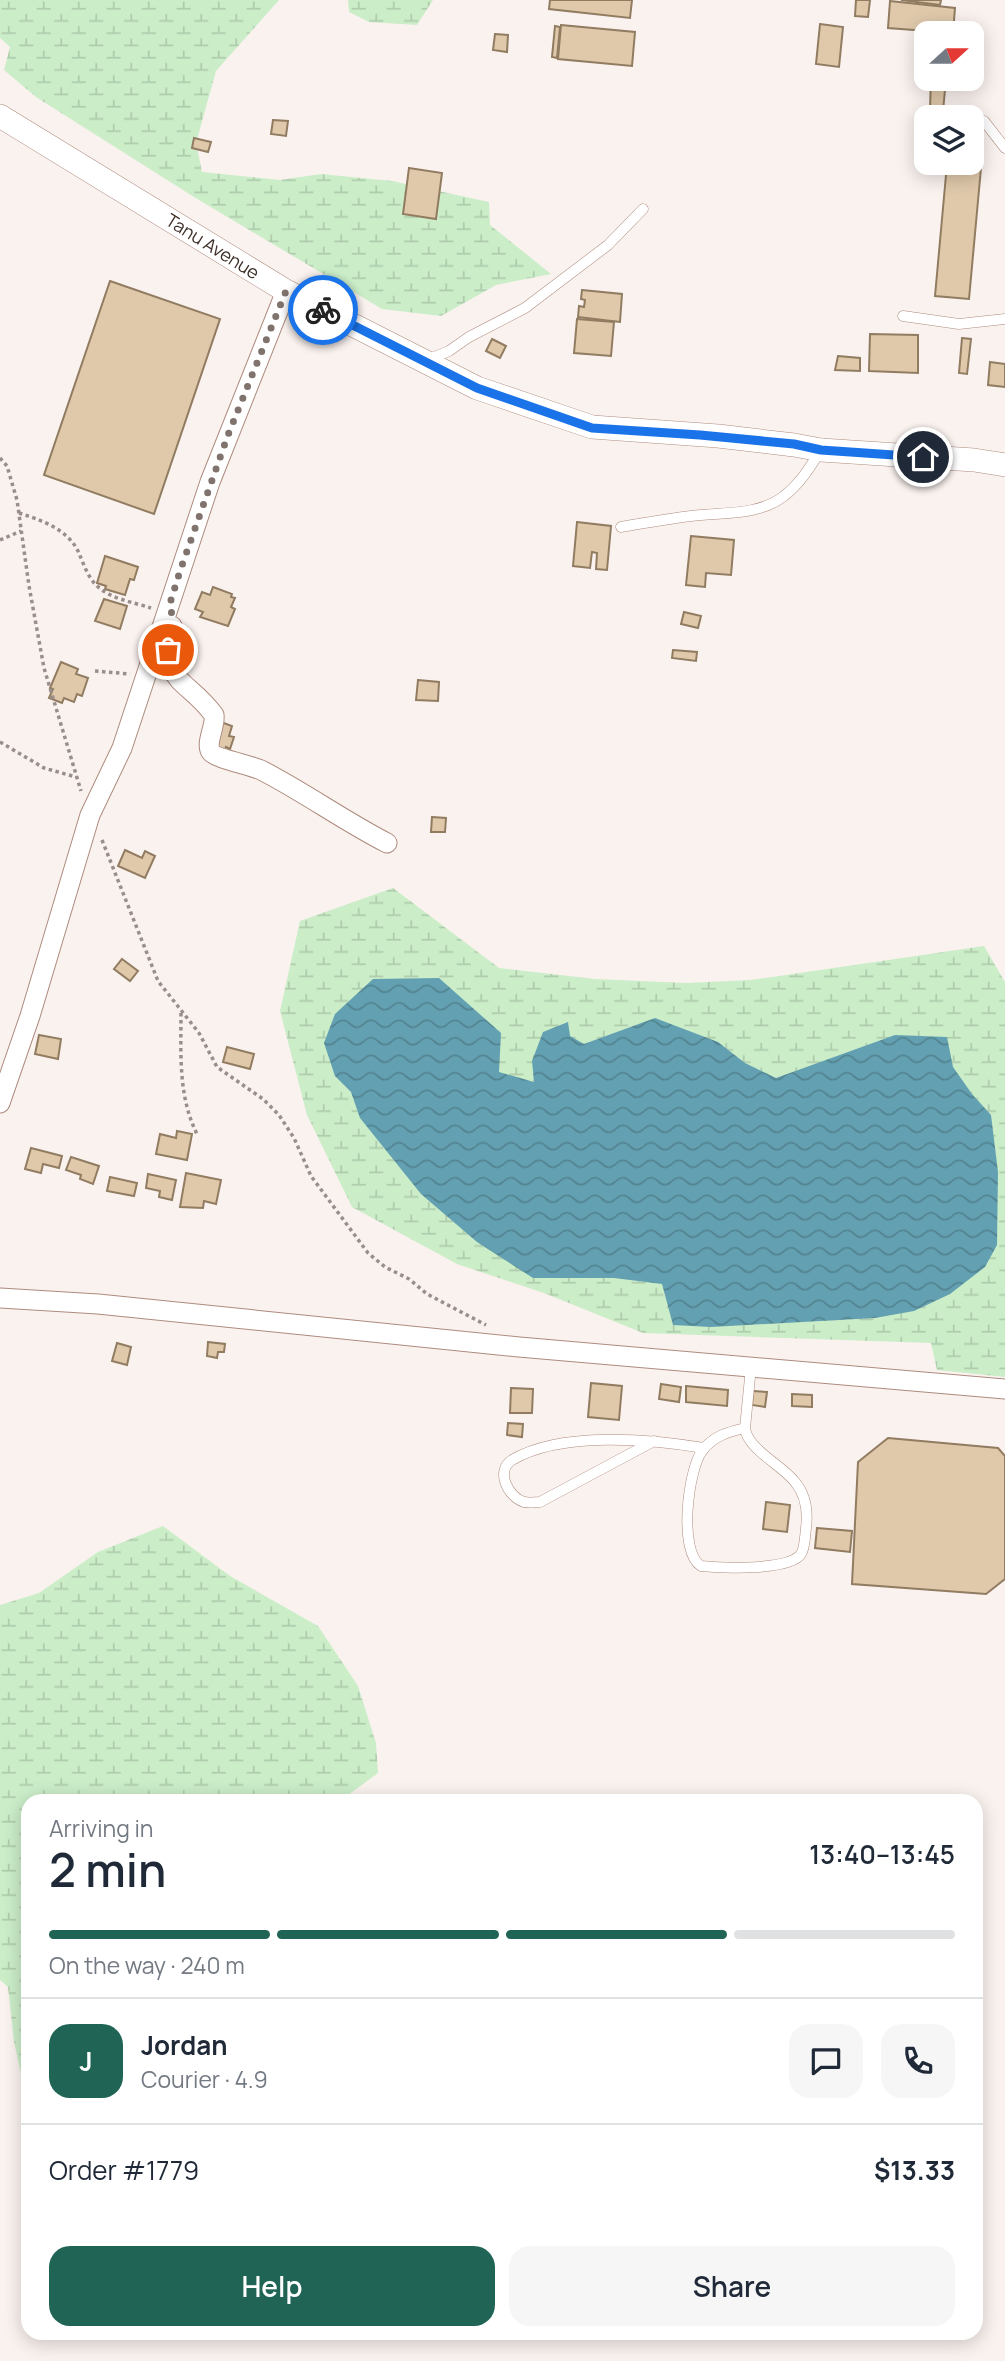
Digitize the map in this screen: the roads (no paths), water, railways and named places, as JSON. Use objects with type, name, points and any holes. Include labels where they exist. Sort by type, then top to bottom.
[{"type":"street","name":"Tanu Avenue","points":[[0,116],[286,291],[477,388],[592,428],[718,436],[794,444],[821,450],[974,460],[1005,466]]},
{"type":"street","points":[[0,1103],[30,1016],[90,815],[122,748],[215,470],[286,291]]},
{"type":"street","points":[[169,607],[172,626],[168,650],[170,663],[176,677],[214,715],[209,747],[212,753],[218,758],[260,769],[387,843]]},
{"type":"street","points":[[0,1298],[98,1304],[519,1347],[1005,1389]]},
{"type":"lane","points":[[984,121],[1005,148]]},
{"type":"lane","points":[[425,361],[449,351],[469,337],[525,308],[608,245],[643,209]]},
{"type":"lane","points":[[903,316],[959,324],[1005,320]]},
{"type":"lane","points":[[621,527],[738,512],[763,506],[783,498],[821,450]]},
{"type":"lane","points":[[745,1428],[719,1436],[704,1448],[694,1467],[687,1523],[689,1545],[695,1562],[701,1566],[781,1565],[795,1560],[803,1551],[807,1524],[803,1494],[783,1469],[751,1444],[745,1428],[751,1367]]},
{"type":"lane","points":[[654,1441],[540,1502],[521,1501],[506,1483],[503,1473],[508,1463],[567,1443],[622,1439],[654,1441],[704,1448]]},
{"type":"water","points":[[439,978],[501,1033],[499,1072],[534,1082],[532,1061],[543,1032],[568,1022],[570,1036],[584,1044],[655,1018],[718,1042],[745,1063],[776,1078],[895,1035],[947,1037],[953,1067],[991,1115],[998,1172],[997,1245],[985,1267],[950,1294],[914,1311],[875,1318],[711,1327],[673,1325],[662,1284],[614,1278],[533,1278],[477,1242],[421,1194],[360,1118],[351,1092],[335,1076],[324,1043],[335,1014],[373,979]]}]
